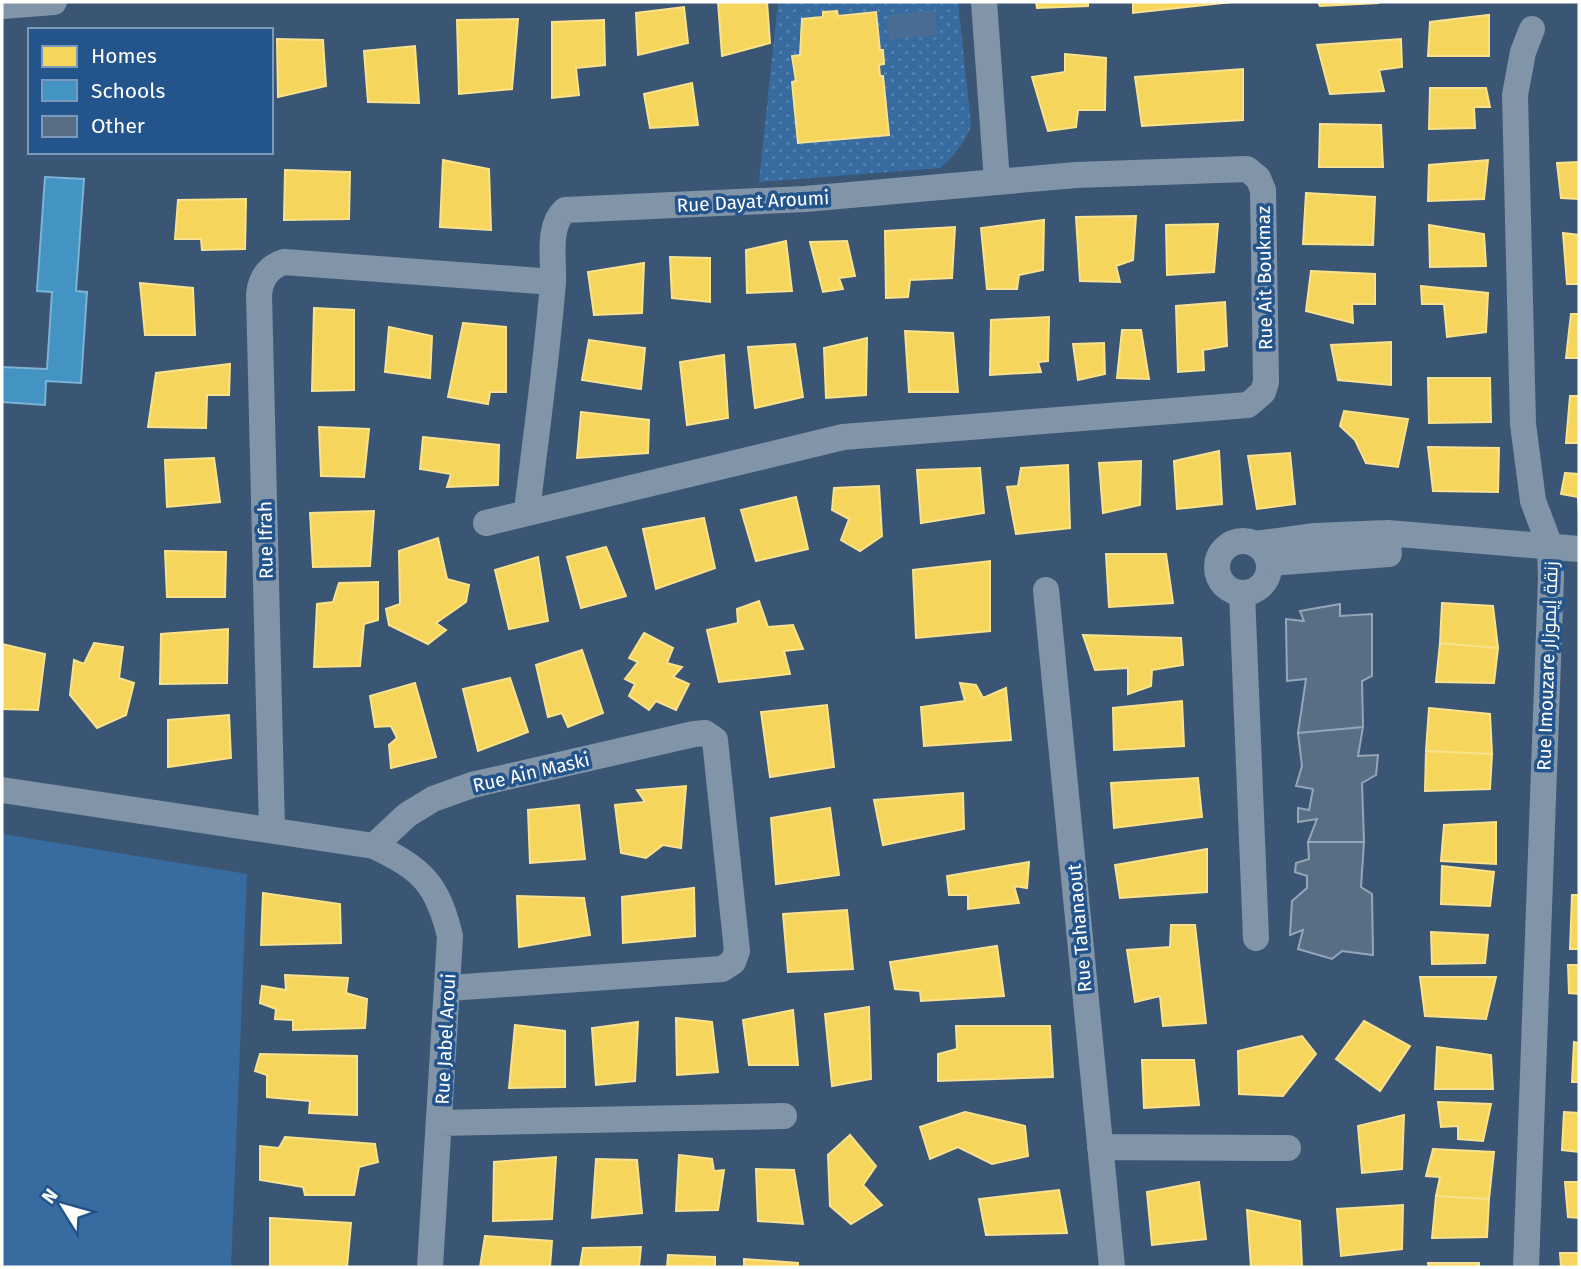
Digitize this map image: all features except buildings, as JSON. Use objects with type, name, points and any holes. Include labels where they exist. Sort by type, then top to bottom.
[{"type":"street","points":[[2,6],[54,2]]},
{"type":"street","points":[[984,2],[997,181]]},
{"type":"street","name":"Rue Imouzare زنقة إيموزار","points":[[1526,1267],[1550,546],[1533,501],[1523,424],[1515,95],[1523,52],[1532,29]]},
{"type":"street","name":"Rue Dayat Aroumi","points":[[527,511],[553,282],[555,228],[557,217],[565,210],[805,199],[997,181],[1247,170]]},
{"type":"street","name":"Rue Ait Boukmaz","points":[[527,511],[842,437],[1248,405],[1263,392],[1266,382],[1263,190],[1258,178],[1247,170]]},
{"type":"street","name":"Rue Ifrah","points":[[272,830],[259,294],[266,273],[285,262],[553,282]]},
{"type":"street","points":[[486,523],[527,511]]},
{"type":"street","points":[[1262,553],[1263,585],[1242,593],[1231,590],[1222,583],[1218,572],[1223,551],[1244,541],[1262,553],[1388,544],[1550,546],[1579,549]]},
{"type":"street","name":"Rue Tahanaout","points":[[1046,590],[1112,1267]]},
{"type":"street","points":[[1242,593],[1256,938]]},
{"type":"street","name":"Rue Ain Maski","points":[[374,846],[407,815],[433,799],[472,785],[705,733],[715,740],[718,747],[737,951],[733,962],[722,969],[449,988]]},
{"type":"street","points":[[2,790],[374,846]]},
{"type":"street","name":"Rue Jabel Aroui","points":[[374,846],[419,872],[434,888],[442,904],[450,936],[449,988],[430,1267]]},
{"type":"street","points":[[440,1123],[784,1116]]},
{"type":"street","points":[[1100,1147],[1288,1148]]},
{"type":"shaded area","points":[[778,2],[958,2],[971,125],[963,143],[945,164],[940,168],[759,182]],"holes":[[[837,11],[838,16],[876,12],[880,50],[883,50],[880,76],[883,76],[888,134],[798,143],[792,82],[796,81],[792,56],[800,55],[799,37],[823,17],[823,12]]]},
{"type":"shaded area","points":[[935,10],[937,35],[889,40],[887,15]]},
{"type":"shaded area","points":[[2,834],[247,874],[231,1267],[2,1267]]}]
